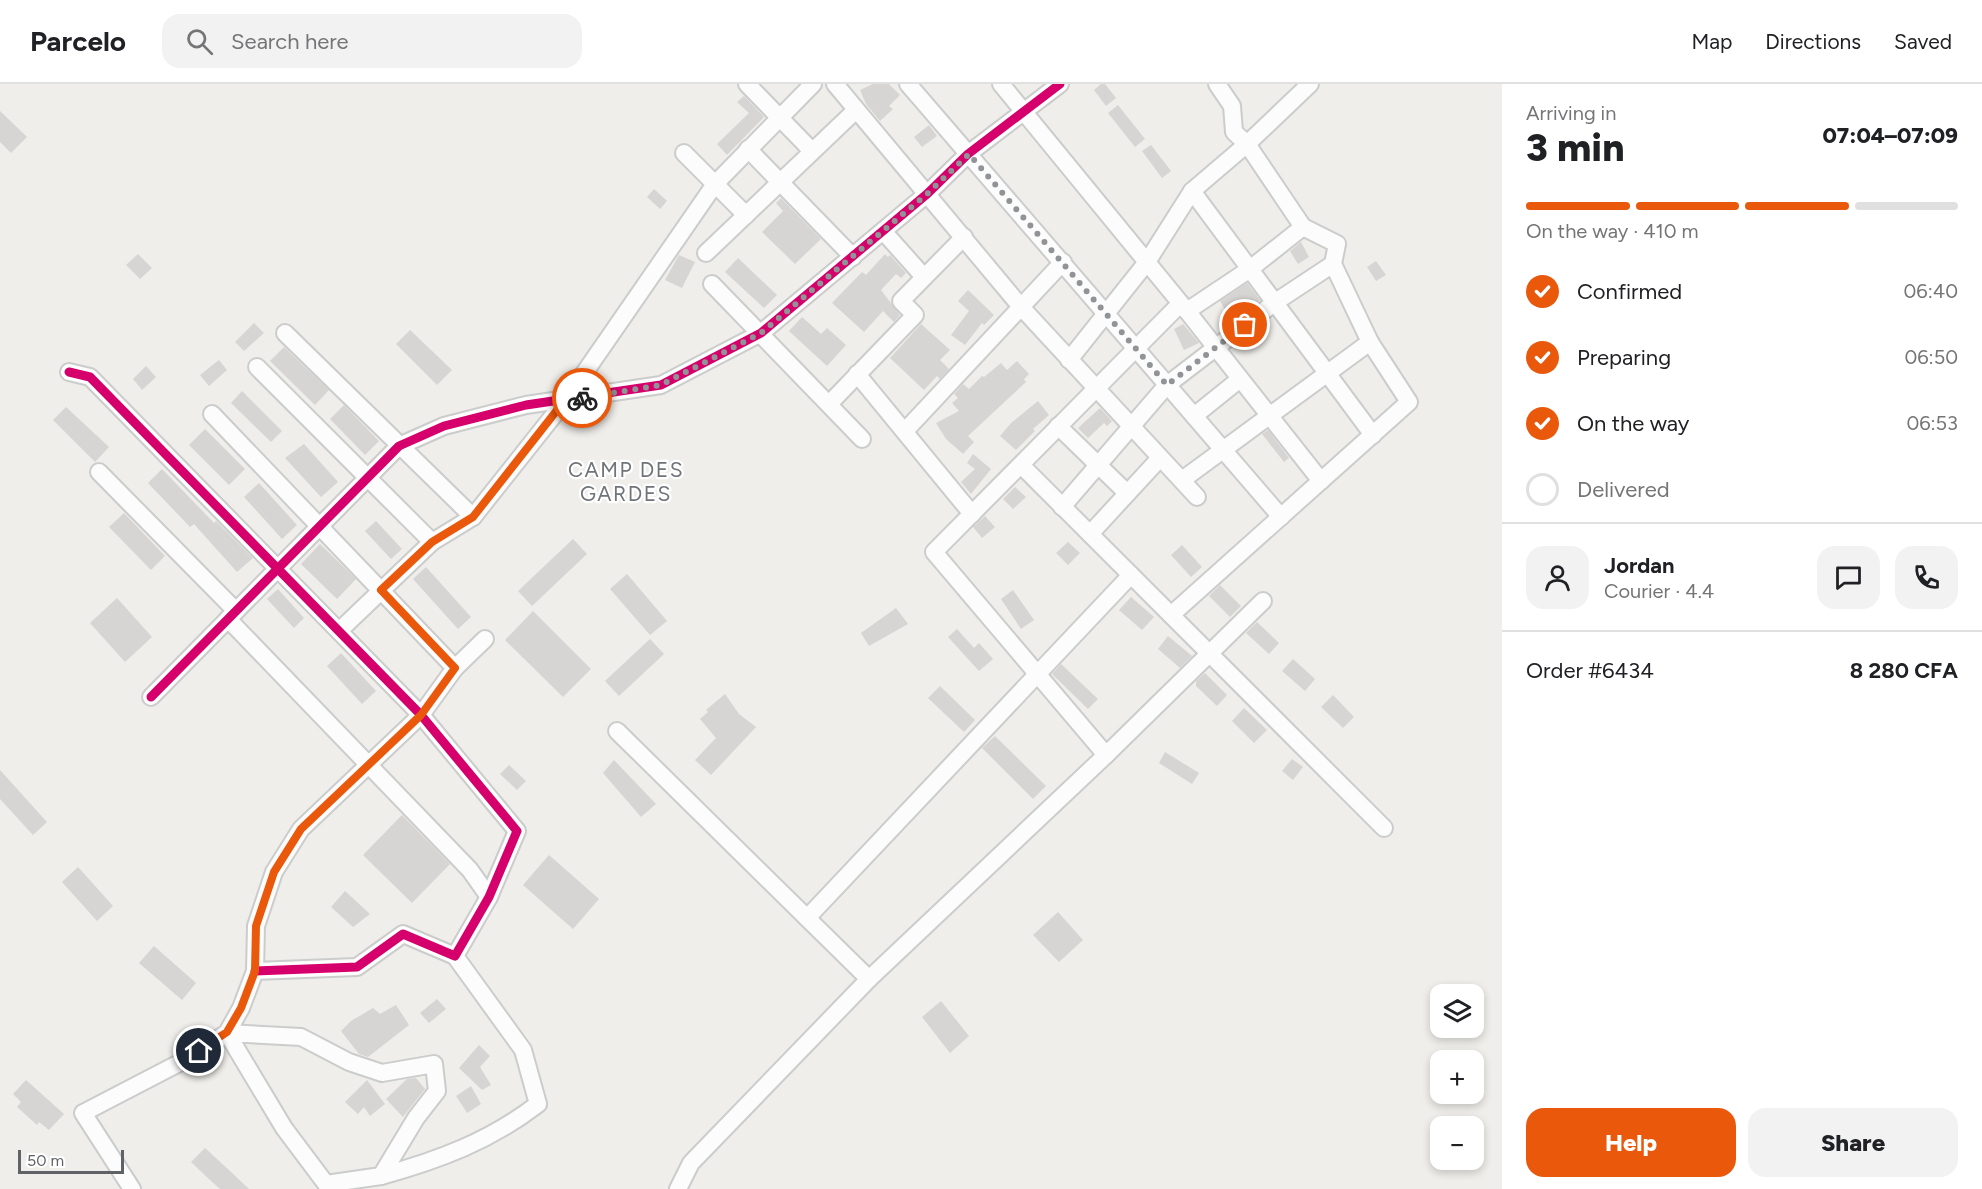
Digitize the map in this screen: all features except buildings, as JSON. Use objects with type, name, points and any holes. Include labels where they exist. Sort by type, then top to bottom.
[{"type":"street","points":[[747,84],[812,152]]},
{"type":"street","points":[[339,631],[432,542],[473,517],[565,400],[715,184],[813,84]]},
{"type":"street","points":[[835,84],[1021,307],[1197,497]]},
{"type":"street","points":[[908,84],[1281,517]]},
{"type":"street","points":[[1001,84],[1184,307],[1321,481]]},
{"type":"street","points":[[151,697],[399,446],[444,426],[526,405],[661,385],[761,333],[927,194],[969,154],[1060,84]]},
{"type":"street","points":[[1172,615],[1409,402],[1370,342],[1333,264],[1337,244],[1303,227],[1247,144],[1234,132],[1232,106],[1217,84]]},
{"type":"street","points":[[1069,360],[1147,262],[1192,190],[1247,144],[1311,84]]},
{"type":"street","points":[[706,253],[856,110]]},
{"type":"street","points":[[748,149],[853,256]]},
{"type":"street","points":[[684,153],[746,215]]},
{"type":"street","points":[[1192,190],[1373,435]]},
{"type":"street","points":[[1106,755],[934,552],[1058,426],[1184,307],[1250,269],[1303,227]]},
{"type":"street","points":[[883,231],[924,277]]},
{"type":"street","points":[[829,404],[915,315],[901,301],[964,237]]},
{"type":"street","points":[[905,431],[1063,262]]},
{"type":"street","points":[[1062,507],[1167,385],[1274,303],[1333,264]]},
{"type":"street","points":[[712,284],[862,439]]},
{"type":"street","points":[[285,333],[473,517]]},
{"type":"street","points":[[1182,480],[1370,342]]},
{"type":"street","points":[[257,367],[369,476],[432,542]]},
{"type":"street","points":[[69,372],[90,377],[278,568],[421,715],[518,831],[489,897],[455,956]]},
{"type":"street","points":[[857,374],[972,514]]},
{"type":"street","points":[[1194,416],[1240,379]]},
{"type":"street","points":[[212,414],[455,668]]},
{"type":"street","points":[[1058,426],[1128,493]]},
{"type":"street","points":[[1090,534],[1160,458]]},
{"type":"street","points":[[1021,465],[1384,828]]},
{"type":"street","points":[[99,472],[368,764],[470,870],[489,897]]},
{"type":"street","points":[[807,918],[1131,576]]},
{"type":"street","points":[[678,1189],[691,1163],[869,979],[1106,755],[1263,601]]},
{"type":"street","points":[[132,1189],[83,1113],[185,1060],[227,1032],[241,1008],[255,971],[256,926],[274,872],[301,829],[421,715],[455,668],[485,639]]},
{"type":"street","points":[[617,731],[869,979]]},
{"type":"street","points":[[227,1032],[284,1128],[326,1186],[381,1176],[435,1161],[509,1127],[538,1104],[523,1050],[455,956],[403,934],[357,967],[255,971]]},
{"type":"street","points":[[227,1032],[301,1037],[349,1062],[382,1072],[434,1064],[437,1091],[416,1118],[381,1176]]},
{"type":"cycle path","points":[[151,697],[399,446],[444,426],[526,405],[661,385],[761,333],[927,194],[968,154],[1060,84]]},
{"type":"cycle path","points":[[69,372],[90,377],[421,715],[517,831],[489,897],[455,956],[403,934],[357,967],[255,971]]},
{"type":"way so far","points":[[582,398],[661,385],[761,333],[927,194],[969,154],[1167,385],[1245,325]]},
{"type":"district","name":"CAMP DES GARDES","points":[[626,482]]},
{"type":"route","points":[[199,1051],[227,1032],[241,1008],[255,971],[256,926],[274,872],[301,829],[421,715],[455,668],[381,590],[432,542],[473,517],[565,400],[582,398]]}]
